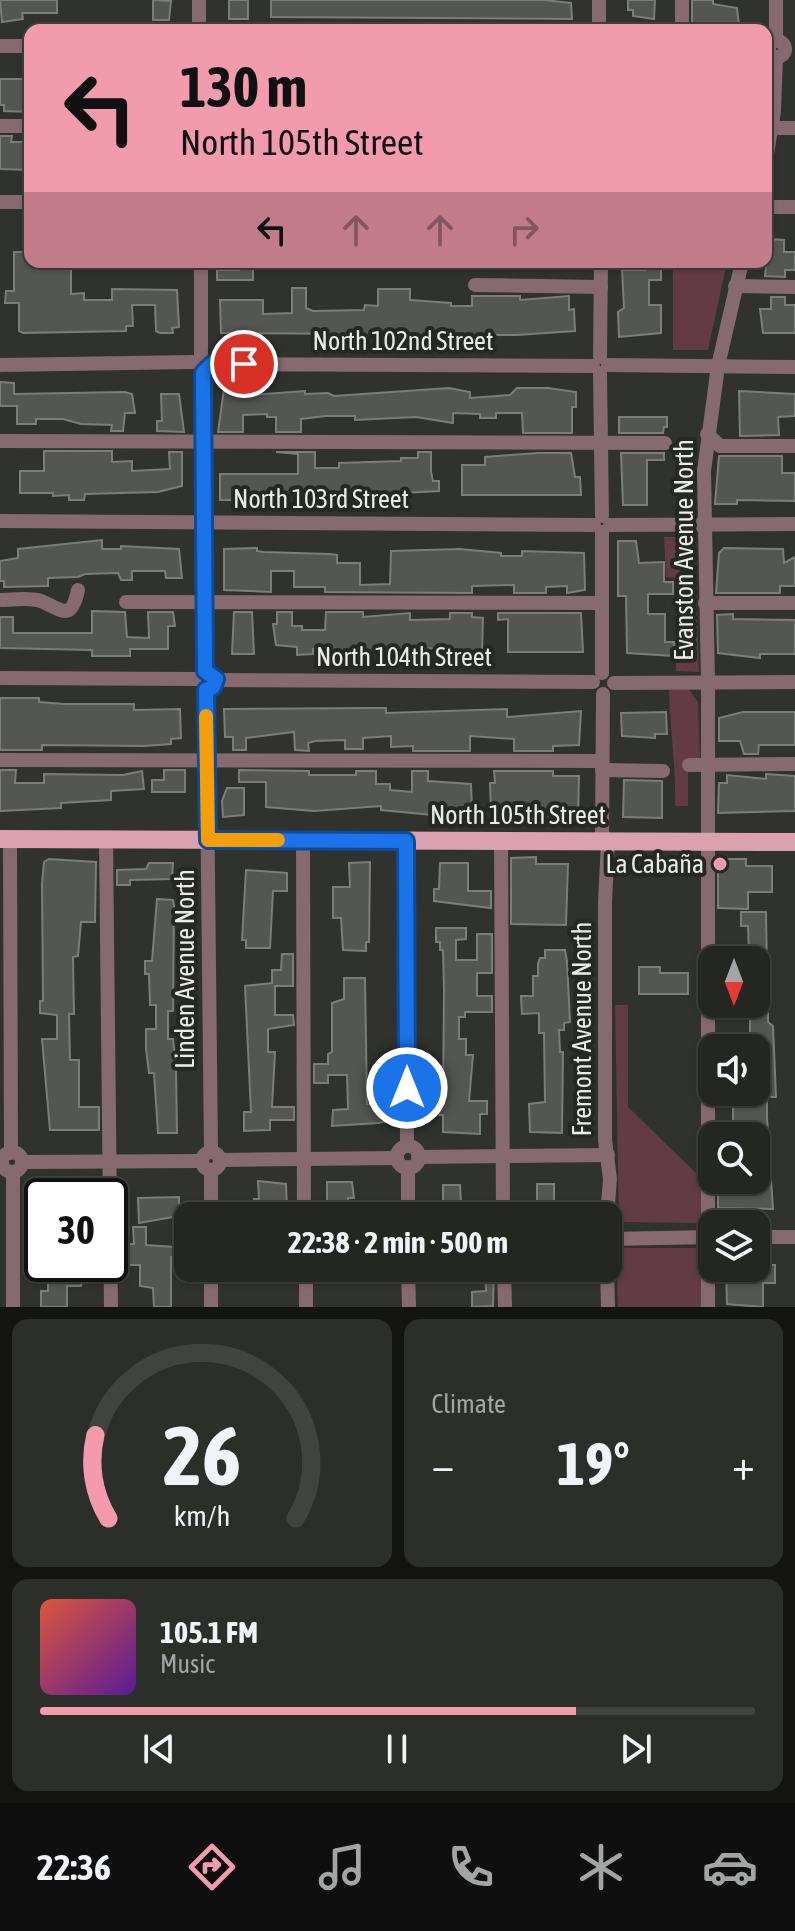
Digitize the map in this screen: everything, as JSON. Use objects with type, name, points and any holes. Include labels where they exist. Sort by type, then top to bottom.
[{"type":"main road","name":"North 105th Street","points":[[5,839],[795,842]]},
{"type":"street","points":[[199,0],[199,24]]},
{"type":"street","points":[[599,0],[599,24]]},
{"type":"street","points":[[682,0],[682,24]]},
{"type":"street","points":[[772,117],[778,49],[776,0]]},
{"type":"street","points":[[0,46],[24,46]]},
{"type":"street","points":[[0,126],[24,126]]},
{"type":"street","points":[[772,128],[795,128]]},
{"type":"street","points":[[0,202],[24,202]]},
{"type":"street","points":[[772,207],[795,207]]},
{"type":"street","name":"Linden Avenue North","points":[[201,268],[201,522],[206,680],[211,1202]]},
{"type":"street","name":"Fremont Avenue North","points":[[601,268],[607,1202]]},
{"type":"street","name":"Evanston Avenue North","points":[[709,1210],[705,842],[708,682],[704,523],[707,434],[718,366],[740,268]]},
{"type":"street","points":[[475,285],[601,287]]},
{"type":"street","points":[[735,286],[795,287]]},
{"type":"street","name":"North 102nd Street","points":[[0,365],[202,363],[795,367]]},
{"type":"street","points":[[707,434],[720,446],[795,446]]},
{"type":"street","points":[[0,441],[665,443]]},
{"type":"street","name":"North 103rd Street","points":[[0,521],[795,524]]},
{"type":"street","points":[[0,600],[36,600],[58,612],[66,611],[74,605],[78,590]]},
{"type":"street","points":[[126,602],[602,603]]},
{"type":"street","points":[[705,603],[795,603]]},
{"type":"street","name":"North 104th Street","points":[[0,678],[795,682]]},
{"type":"street","points":[[0,760],[602,766],[663,771]]},
{"type":"street","points":[[689,765],[795,764]]},
{"type":"street","points":[[5,839],[13,1307]]},
{"type":"street","points":[[106,840],[111,1307]]},
{"type":"street","points":[[303,840],[304,1202]]},
{"type":"street","points":[[406,841],[408,1202]]},
{"type":"street","points":[[501,841],[503,1202]]},
{"type":"street","points":[[9,1162],[608,1155]]},
{"type":"street","points":[[622,1239],[698,1237]]},
{"type":"street","points":[[770,1237],[795,1237]]},
{"type":"street","points":[[211,1282],[211,1307]]},
{"type":"street","points":[[306,1282],[306,1307]]},
{"type":"street","points":[[408,1282],[409,1307]]},
{"type":"street","points":[[504,1282],[505,1307]]},
{"type":"street","points":[[607,1282],[608,1307]]},
{"type":"street","name":"Evanston Avenue North","points":[[708,1282],[708,1307]]},
{"type":"shaded area","points":[[673,268],[726,268],[708,350],[673,350]]},
{"type":"shaded area","points":[[677,451],[696,451],[693,502],[678,502]]},
{"type":"shaded area","points":[[664,537],[694,537],[699,672],[676,671],[676,578],[666,577]]},
{"type":"shaded area","points":[[689,689],[698,702],[700,759],[688,760],[688,806],[675,806],[669,690]]},
{"type":"shaded area","points":[[615,1005],[628,1005],[628,1107],[698,1175],[702,1210],[698,1210],[698,1223],[622,1222],[622,1202],[619,1202]]},
{"type":"shaded area","points":[[622,1248],[698,1248],[698,1282],[704,1282],[704,1307],[618,1307],[617,1282],[622,1282]]},
{"type":"building","points":[[0,0],[57,0],[57,13],[22,13],[23,19],[2,22]]},
{"type":"building","points":[[153,0],[171,1],[169,20],[153,20]]},
{"type":"building","points":[[229,0],[248,0],[248,19],[229,19]]},
{"type":"building","points":[[271,0],[544,0],[571,3],[572,19],[271,17]]},
{"type":"building","points":[[628,0],[655,0],[654,19],[633,16],[633,10],[628,10]]},
{"type":"building","points":[[692,0],[713,0],[713,4],[737,8],[739,24],[692,24]]},
{"type":"building","points":[[0,79],[24,79],[24,112],[4,111],[4,105],[0,105]]},
{"type":"building","points":[[0,136],[12,136],[11,142],[24,142],[24,170],[0,169]]},
{"type":"building","points":[[772,239],[784,240],[784,252],[795,252],[795,270],[785,270],[785,277],[765,276],[766,268],[772,268]]},
{"type":"building","points":[[14,252],[24,252],[24,268],[71,268],[71,294],[84,293],[84,300],[112,300],[112,289],[177,290],[179,327],[172,328],[173,333],[160,333],[156,331],[155,305],[132,305],[133,326],[126,326],[126,331],[23,333],[19,331],[19,303],[5,303],[6,291],[14,291]]},
{"type":"building","points":[[253,268],[253,280],[217,280],[217,270]]},
{"type":"building","points":[[661,268],[661,280],[649,280],[649,305],[661,305],[661,333],[619,337],[618,312],[624,308],[622,270]]},
{"type":"building","points":[[292,288],[306,288],[306,308],[313,311],[364,310],[365,305],[378,306],[378,289],[410,289],[410,300],[451,303],[451,306],[472,306],[472,296],[520,296],[520,300],[569,296],[569,310],[574,309],[575,331],[517,335],[221,333],[220,300],[263,300],[263,314],[292,313]]},
{"type":"building","points":[[771,297],[785,297],[785,305],[795,305],[795,333],[763,333],[760,309],[771,309]]},
{"type":"building","points":[[0,382],[14,383],[14,394],[125,392],[132,394],[135,413],[125,413],[123,431],[111,431],[112,425],[81,424],[63,419],[36,419],[36,424],[17,424],[17,406],[0,406]]},
{"type":"building","points":[[242,388],[249,395],[305,391],[305,394],[328,393],[334,396],[449,388],[470,392],[470,398],[510,395],[517,388],[548,388],[576,392],[576,407],[572,407],[572,433],[523,433],[522,413],[496,413],[496,418],[480,418],[480,414],[453,413],[453,423],[416,417],[355,420],[355,416],[326,416],[301,419],[301,432],[276,432],[276,417],[267,417],[267,414],[243,415],[243,432],[218,432],[224,389]]},
{"type":"building","points":[[739,391],[795,394],[795,416],[778,417],[779,435],[740,436]]},
{"type":"building","points":[[161,394],[179,394],[184,432],[157,431],[157,421],[162,421]]},
{"type":"building","points":[[619,417],[667,417],[667,427],[664,427],[663,433],[619,433]]},
{"type":"building","points":[[44,451],[112,451],[112,462],[132,461],[132,471],[170,469],[169,452],[182,452],[182,486],[158,492],[85,494],[84,500],[69,500],[69,495],[53,496],[53,493],[20,493],[20,471],[44,471]]},
{"type":"building","points":[[276,452],[315,452],[315,468],[339,468],[339,463],[401,461],[401,458],[418,458],[418,452],[431,452],[431,472],[433,481],[439,481],[439,491],[363,495],[285,493],[285,497],[268,497],[268,491],[240,492],[240,500],[220,500],[220,474],[298,474],[298,454]]},
{"type":"building","points":[[571,453],[575,477],[580,477],[581,495],[462,495],[462,465],[485,465],[485,457]]},
{"type":"building","points":[[621,453],[664,453],[664,460],[647,460],[647,505],[623,505]]},
{"type":"building","points":[[719,456],[782,456],[782,473],[795,473],[795,501],[737,500],[737,504],[715,504]]},
{"type":"building","points":[[102,540],[102,549],[121,549],[121,546],[179,549],[182,578],[166,578],[165,571],[132,571],[132,580],[121,580],[118,573],[48,578],[48,586],[4,587],[4,581],[0,581],[0,561],[18,558],[18,549]]},
{"type":"building","points":[[618,541],[636,541],[639,563],[664,562],[664,582],[673,582],[673,594],[648,594],[648,614],[665,614],[665,642],[674,642],[674,656],[627,653],[626,596],[618,596]]},
{"type":"building","points":[[257,548],[257,551],[263,552],[337,555],[337,563],[360,563],[360,585],[390,584],[391,551],[460,549],[501,553],[501,556],[522,556],[522,551],[584,553],[585,590],[567,593],[567,586],[546,587],[546,593],[514,593],[514,585],[472,586],[472,593],[325,592],[325,587],[294,587],[294,571],[271,571],[271,592],[224,590],[224,549]]},
{"type":"building","points":[[724,548],[783,549],[784,563],[795,557],[795,586],[780,586],[780,593],[716,593],[719,553]]},
{"type":"building","points":[[92,611],[125,612],[127,637],[149,638],[148,612],[173,612],[175,626],[168,626],[168,649],[130,649],[130,656],[92,656],[92,650],[0,648],[0,617],[13,617],[13,633],[92,633]]},
{"type":"building","points":[[234,612],[252,612],[254,654],[232,654]]},
{"type":"building","points":[[277,612],[292,612],[292,626],[302,626],[302,630],[325,630],[326,612],[363,612],[363,617],[410,613],[410,620],[450,619],[450,613],[472,613],[472,617],[483,618],[482,653],[440,648],[371,651],[313,649],[313,654],[297,655],[297,647],[276,645],[273,624],[277,624]]},
{"type":"building","points":[[498,613],[581,613],[583,652],[508,652],[508,619],[498,620]]},
{"type":"building","points":[[733,614],[733,619],[795,620],[795,654],[760,654],[760,658],[718,653],[717,615]]},
{"type":"building","points":[[0,698],[39,698],[39,702],[64,704],[134,704],[134,710],[180,709],[181,738],[171,739],[171,744],[144,746],[42,745],[42,750],[0,750]]},
{"type":"building","points":[[386,708],[386,713],[507,709],[507,717],[581,711],[579,745],[553,746],[553,751],[514,751],[514,739],[470,736],[470,751],[413,751],[413,746],[391,747],[391,736],[363,738],[363,749],[345,749],[345,740],[315,741],[308,743],[309,751],[295,750],[294,732],[246,738],[246,750],[233,750],[233,737],[225,737],[224,709]]},
{"type":"building","points":[[666,712],[667,734],[655,734],[655,738],[622,736],[621,713]]},
{"type":"building","points":[[743,712],[795,712],[795,745],[759,745],[758,754],[744,754],[740,741],[719,741],[719,718]]},
{"type":"building","points":[[0,770],[16,770],[15,783],[44,783],[44,774],[123,775],[142,771],[144,789],[111,791],[111,800],[61,803],[61,808],[0,811]]},
{"type":"building","points":[[164,770],[185,770],[185,792],[152,792],[152,780],[164,780]]},
{"type":"building","points":[[239,770],[309,771],[309,775],[356,775],[356,771],[376,771],[376,784],[390,784],[390,790],[412,792],[412,771],[428,771],[428,781],[471,784],[472,811],[433,815],[381,810],[381,806],[314,811],[266,807],[266,782],[239,782]]},
{"type":"building","points":[[494,771],[553,771],[553,776],[579,776],[578,818],[491,813],[490,783],[495,783]]},
{"type":"building","points":[[766,774],[795,776],[795,811],[718,813],[719,783],[727,783],[727,775],[766,779]]},
{"type":"building","points":[[624,780],[662,781],[662,818],[623,817]]},
{"type":"building","points":[[227,788],[244,788],[244,815],[223,817],[222,801]]},
{"type":"building","points":[[536,857],[536,864],[568,864],[566,925],[511,924],[511,858]]},
{"type":"building","points":[[49,859],[96,862],[95,922],[81,922],[78,956],[73,957],[74,1014],[69,1014],[70,1060],[79,1060],[79,1107],[99,1107],[99,1130],[50,1130],[42,1039],[57,1039],[57,1015],[40,1013],[40,1001],[43,1001],[42,884],[44,862]]},
{"type":"building","points":[[718,859],[746,859],[746,866],[772,866],[772,892],[748,892],[748,909],[718,908]]},
{"type":"building","points":[[370,862],[369,942],[366,942],[366,951],[343,950],[341,918],[333,918],[333,887],[350,887],[349,863]]},
{"type":"building","points":[[149,863],[173,863],[172,879],[130,880],[130,885],[117,885],[117,870],[146,869]]},
{"type":"building","points":[[440,863],[468,863],[468,891],[491,891],[491,908],[434,901],[434,889],[439,889]]},
{"type":"building","points":[[246,870],[287,873],[287,891],[273,891],[270,948],[246,948],[246,940],[242,940]]},
{"type":"building","points":[[157,899],[173,900],[174,905],[173,1011],[168,1011],[168,1039],[173,1039],[176,1069],[177,1133],[158,1133],[154,1073],[149,1073],[146,1049],[146,1029],[156,1029],[156,1005],[150,1005],[149,974],[145,974],[145,961],[152,961]]},
{"type":"building","points":[[741,912],[766,912],[767,946],[749,946],[748,926],[741,926]]},
{"type":"building","points":[[436,928],[466,928],[466,939],[456,940],[456,960],[477,960],[477,934],[492,934],[492,973],[477,973],[477,996],[492,996],[492,1012],[465,1012],[465,1017],[459,1017],[459,1039],[466,1039],[466,1055],[473,1055],[469,1101],[487,1101],[487,1114],[480,1114],[480,1134],[443,1132],[443,1115],[439,1115],[438,1102],[443,1102],[444,991],[443,950],[440,950],[440,942],[436,942]]},
{"type":"building","points":[[545,950],[565,950],[567,961],[570,1022],[564,1023],[564,1030],[559,1030],[560,1052],[563,1052],[562,1133],[530,1132],[529,1104],[545,1102],[544,1033],[539,1033],[539,1013],[522,1014],[521,996],[533,996],[533,976],[538,976],[538,964],[540,958],[545,958]]},
{"type":"building","points":[[282,954],[293,954],[293,986],[275,986],[275,1015],[293,1015],[294,1025],[268,1029],[268,1052],[275,1052],[272,1107],[294,1107],[294,1120],[270,1120],[270,1130],[244,1131],[244,1112],[251,1112],[245,986],[272,983],[272,970],[281,970]]},
{"type":"building","points":[[639,967],[660,967],[660,973],[688,973],[688,994],[639,994]]},
{"type":"building","points":[[344,978],[365,978],[367,1104],[385,1105],[386,1121],[379,1123],[332,1126],[333,1110],[348,1109],[347,1075],[328,1075],[328,1083],[314,1083],[314,1064],[328,1064],[328,1054],[332,1052],[332,1003],[344,999]]},
{"type":"building","points":[[750,1018],[768,1018],[773,1026],[776,1097],[770,1097],[770,1034],[750,1034]]},
{"type":"building","points":[[767,1106],[767,1122],[733,1122],[733,1107]]},
{"type":"building","points":[[770,1163],[773,1209],[718,1208],[718,1194],[770,1194]]},
{"type":"building","points":[[258,1181],[286,1184],[287,1202],[254,1202],[254,1199],[259,1199]]},
{"type":"building","points":[[327,1182],[352,1182],[354,1198],[348,1198],[348,1202],[327,1202]]},
{"type":"building","points":[[537,1184],[554,1184],[554,1202],[537,1202]]},
{"type":"building","points":[[443,1185],[460,1185],[461,1202],[443,1202]]},
{"type":"building","points":[[179,1197],[179,1202],[174,1202],[174,1217],[139,1223],[138,1198]]},
{"type":"building","points":[[133,1227],[146,1227],[146,1245],[174,1247],[174,1257],[171,1257],[171,1307],[154,1307],[153,1288],[140,1286],[140,1265],[128,1265],[128,1244],[134,1244]]},
{"type":"building","points":[[770,1265],[775,1265],[775,1283],[763,1283],[763,1307],[727,1304],[726,1282],[770,1282]]},
{"type":"building","points":[[48,1282],[82,1282],[81,1286],[67,1286],[67,1307],[41,1307],[41,1291],[48,1291]]},
{"type":"building","points":[[486,1282],[494,1282],[493,1306],[472,1307],[472,1292],[486,1291]]},
{"type":"slow traffic","points":[[206,716],[208,840],[278,840]]},
{"type":"place","name":"La Cabaña","points":[[720,864]]},
{"type":"route","points":[[244,364],[212,364],[209,371],[203,373],[201,522],[205,671],[216,679],[213,687],[206,690],[208,840],[406,841],[407,1088]]}]
